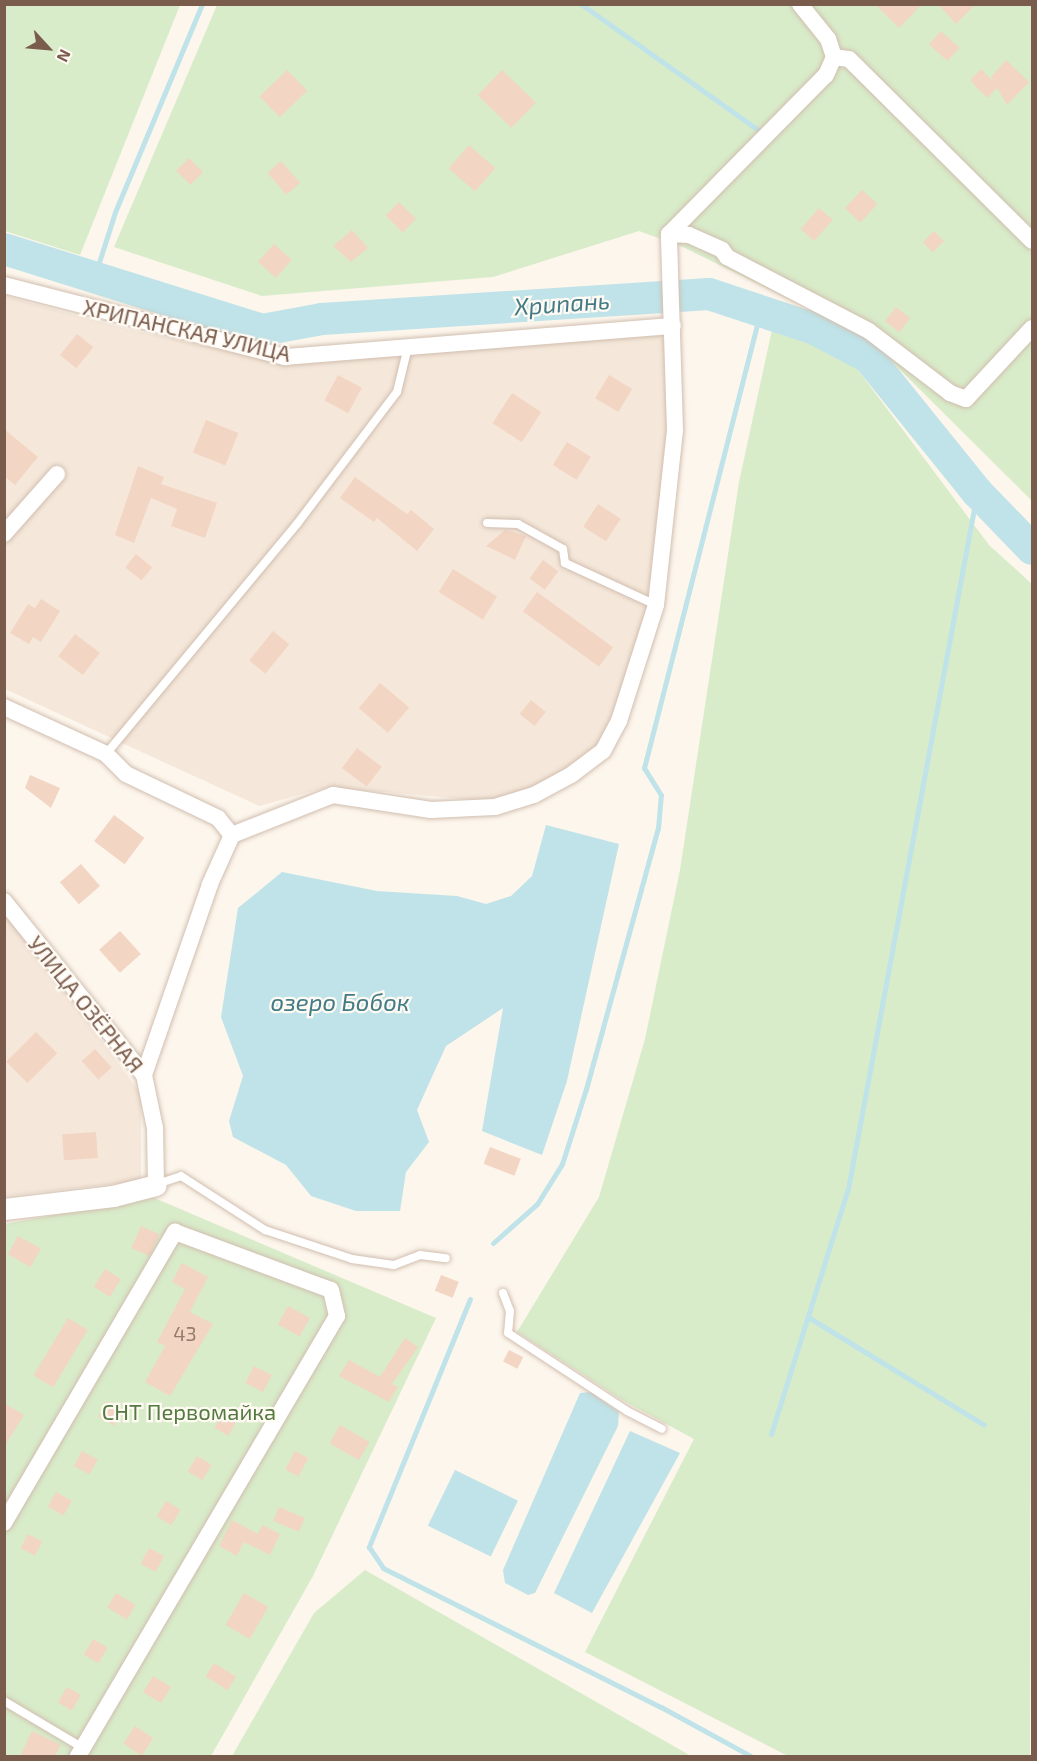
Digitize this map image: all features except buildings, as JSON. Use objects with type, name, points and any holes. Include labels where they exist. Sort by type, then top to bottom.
[{"type":"street","points":[[144,1075],[210,884],[232,835],[333,795],[430,810],[495,807],[534,795],[562,780],[603,750],[619,721],[656,605],[675,430],[669,234],[775,130],[826,75],[834,57],[828,39],[800,4]]},
{"type":"street","points":[[834,57],[849,59],[1032,242]]},
{"type":"street","points":[[669,234],[689,235],[722,250],[727,257],[869,331],[950,393],[966,399],[1032,328]]},
{"type":"street","name":"ХРИПАНСКАЯ УЛИЦА","points":[[4,285],[285,357],[673,326]]},
{"type":"street","points":[[4,534],[57,474]]},
{"type":"street","points":[[4,707],[106,754],[126,774],[218,818],[232,835]]},
{"type":"street","name":"УЛИЦА ОЗЁРНАЯ","points":[[4,901],[144,1075],[156,1128],[156,1185]]},
{"type":"street","points":[[4,1209],[113,1196],[156,1185]]},
{"type":"street","points":[[4,1523],[175,1232],[331,1290],[337,1316],[81,1752]]},
{"type":"lane","points":[[106,754],[297,524],[397,392],[408,347]]},
{"type":"lane","points":[[487,524],[518,524],[563,549],[565,563],[656,605]]},
{"type":"lane","points":[[156,1185],[181,1176],[266,1230],[352,1259],[394,1265],[420,1254],[446,1258]]},
{"type":"lane","points":[[503,1293],[510,1311],[508,1333],[627,1412],[662,1429]]},
{"type":"lane","points":[[4,1701],[81,1752]]},
{"type":"shaded area","points":[[5,296],[126,329],[293,365],[431,351],[659,335],[668,344],[669,430],[644,626],[600,747],[530,790],[498,802],[328,787],[259,806],[5,689]]},
{"type":"shaded area","points":[[4,910],[141,1094],[141,1181],[5,1196]]},
{"type":"green space","points":[[5,4],[180,5],[80,255],[5,231]]},
{"type":"green space","points":[[217,5],[1032,5],[1032,501],[869,339],[683,247],[639,231],[493,277],[262,296],[114,247]]},
{"type":"green space","points":[[773,325],[849,358],[989,545],[1032,584],[1030,1756],[788,1756],[585,1652],[694,1439],[622,1400],[517,1332],[599,1197],[645,1039],[680,870],[739,482]]},
{"type":"green space","name":"СНТ Первомайка","points":[[152,1197],[436,1318],[313,1576],[211,1756],[5,1756],[5,1224]]},
{"type":"green space","points":[[365,1570],[691,1756],[232,1756],[314,1613]]},
{"type":"water","name":"озеро Бобок","points":[[546,825],[619,844],[567,1081],[542,1155],[482,1131],[503,1008],[446,1046],[417,1110],[429,1142],[406,1172],[400,1211],[356,1211],[311,1196],[286,1165],[233,1137],[229,1121],[243,1076],[221,1017],[238,908],[282,872],[377,891],[457,896],[486,904],[511,896],[532,876]]},
{"type":"water","points":[[590,1392],[619,1412],[618,1426],[535,1593],[528,1595],[505,1583],[503,1570],[580,1393]]},
{"type":"water","points":[[630,1431],[680,1453],[592,1613],[554,1593]]},
{"type":"water","points":[[455,1470],[518,1501],[491,1556],[428,1526]]},
{"type":"waterway","points":[[94,278],[115,212],[202,4]]},
{"type":"waterway","points":[[581,4],[758,130]]},
{"type":"waterway","name":"Хрипань","points":[[4,249],[262,330],[322,319],[709,294],[815,329],[868,357],[977,492],[1032,549]]},
{"type":"waterway","points":[[493,1243],[537,1204],[562,1164],[586,1089],[658,828],[661,795],[644,768],[761,310]]},
{"type":"waterway","points":[[771,1434],[848,1189],[977,492]]},
{"type":"waterway","points":[[470,1299],[369,1547],[383,1568],[661,1707],[751,1756]]},
{"type":"waterway","points":[[808,1317],[984,1425]]}]
